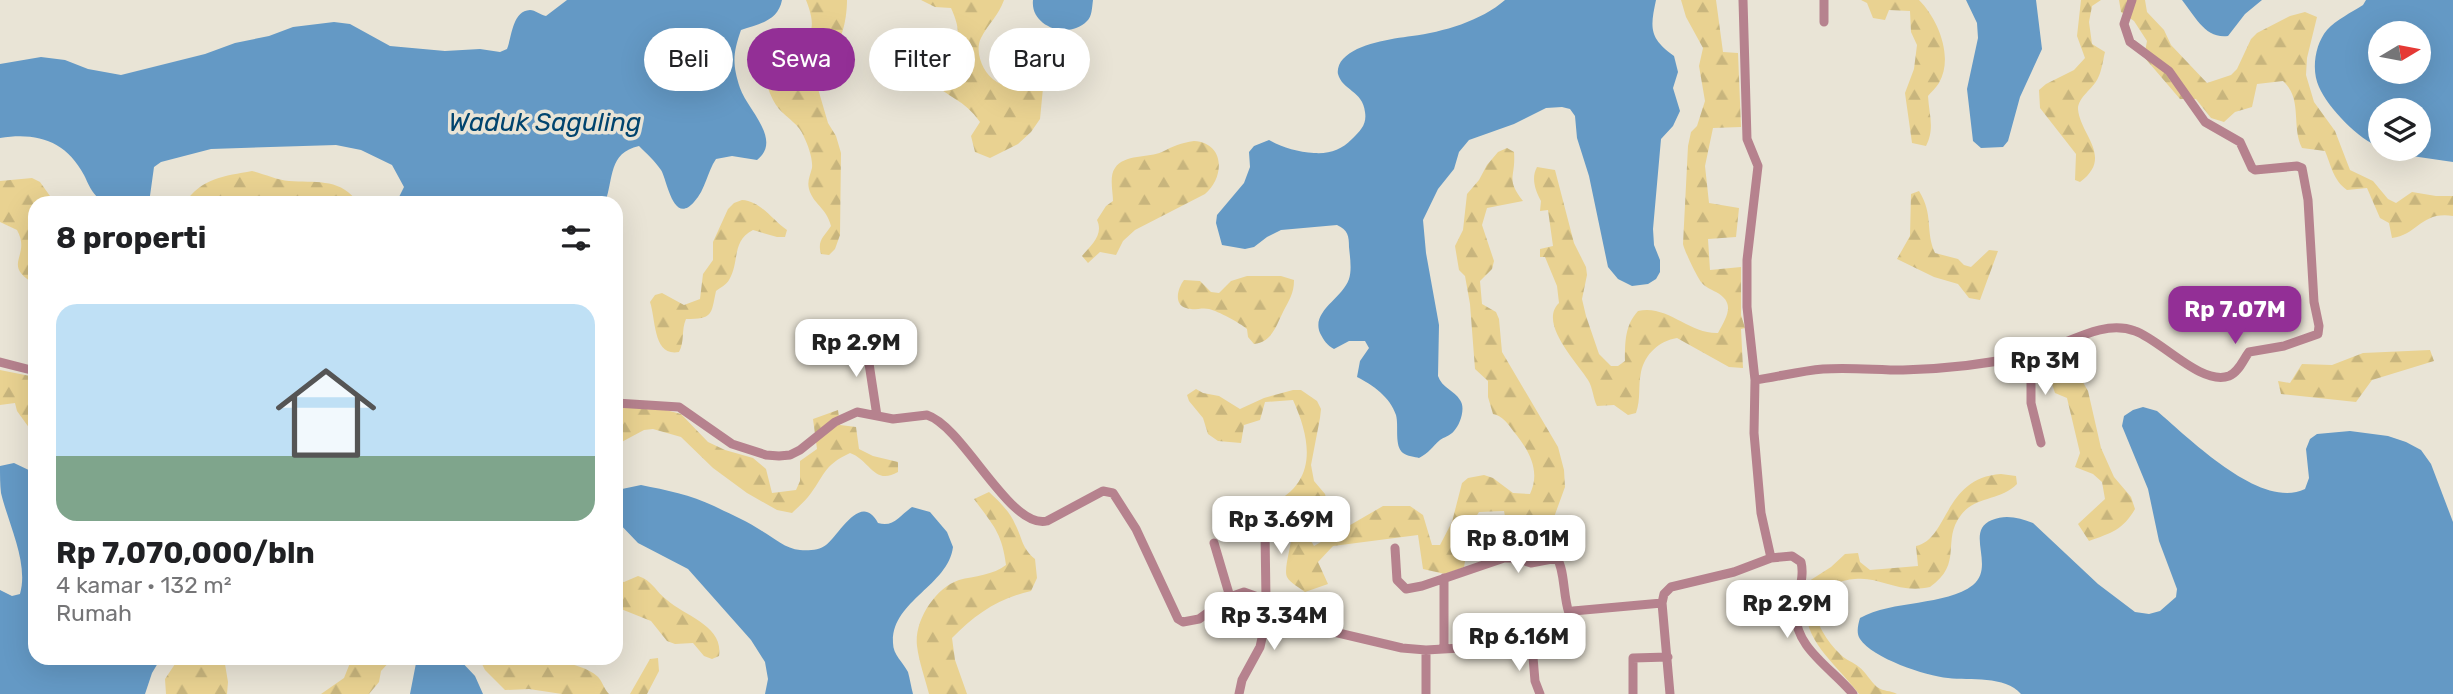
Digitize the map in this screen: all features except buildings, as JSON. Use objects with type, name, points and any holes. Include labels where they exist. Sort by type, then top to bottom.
[{"type":"street","points":[[1743,0],[1747,129],[1750,147],[1758,166],[1747,260],[1747,307],[1755,380],[1753,411],[1757,484],[1771,558]]},
{"type":"street","points":[[1824,0],[1825,22]]},
{"type":"street","points":[[1755,380],[1825,369],[1940,368],[2027,356],[2056,348],[2095,332],[2120,327],[2144,334],[2200,372],[2218,377],[2235,372],[2249,352],[2268,350],[2314,337],[2319,330],[2314,302],[2308,200],[2302,167],[2255,170],[2240,142],[2205,122],[2169,71],[2130,42],[2124,24],[2132,0]]},
{"type":"street","points":[[865,337],[877,416]]},
{"type":"street","points":[[2027,356],[2031,403],[2041,443]]},
{"type":"street","points":[[0,362],[28,369]]},
{"type":"street","points":[[623,403],[679,407],[732,444],[766,455],[779,456],[800,450],[844,416],[865,412],[893,419],[927,415],[939,419],[1010,503],[1040,522],[1047,521],[1103,491],[1113,493],[1136,529],[1181,621],[1194,621],[1230,597],[1244,592],[1334,632],[1402,648],[1426,650],[1444,647],[1532,645],[1569,640],[1569,612],[1557,558],[1531,563],[1504,558],[1415,588],[1402,587],[1396,580],[1395,548]]},
{"type":"street","points":[[1239,694],[1242,680],[1260,647],[1268,601],[1265,532],[1261,521]]},
{"type":"street","points":[[1214,544],[1230,597]]},
{"type":"street","points":[[1670,694],[1662,603],[1664,594],[1671,587],[1734,572],[1771,558],[1792,556],[1801,562],[1802,574],[1796,613],[1799,631],[1819,660],[1853,694]]},
{"type":"street","points":[[1444,578],[1444,647]]},
{"type":"street","points":[[1569,612],[1662,603]]},
{"type":"street","points":[[1532,645],[1535,681],[1539,694]]},
{"type":"street","points":[[1426,650],[1426,694]]},
{"type":"street","points":[[1633,694],[1632,659],[1668,657]]},
{"type":"green space","points":[[806,0],[847,0],[843,28],[811,28],[812,20]]},
{"type":"green space","points":[[921,0],[1004,0],[979,44],[979,56],[989,75],[989,91],[1043,91],[1040,119],[1031,132],[1018,144],[990,158],[975,152],[971,136],[980,122],[968,108],[943,91],[975,91],[975,28],[958,28],[951,8],[935,7]]},
{"type":"green space","points":[[1681,0],[1716,0],[1723,52],[1738,53],[1741,127],[1713,128],[1705,166],[1709,203],[1739,208],[1736,237],[1708,239],[1710,270],[1741,267],[1741,315],[1745,328],[1741,329],[1743,368],[1729,367],[1677,338],[1664,342],[1654,349],[1646,360],[1641,372],[1636,413],[1628,415],[1614,405],[1597,406],[1588,380],[1556,331],[1553,321],[1554,311],[1559,303],[1557,286],[1545,257],[1540,257],[1540,249],[1553,246],[1548,210],[1540,211],[1541,201],[1534,175],[1537,167],[1555,170],[1574,243],[1586,267],[1582,299],[1586,316],[1599,354],[1611,366],[1618,366],[1625,361],[1628,328],[1638,311],[1659,312],[1697,329],[1718,333],[1727,315],[1728,305],[1722,296],[1702,283],[1683,244],[1688,146],[1691,132],[1697,126],[1705,101],[1699,66],[1703,48],[1686,17]]},
{"type":"green space","points":[[1861,0],[1919,0],[1938,28],[1945,62],[1939,83],[1928,96],[1931,127],[1926,146],[1912,143],[1905,93],[1914,69],[1917,45],[1911,32],[1910,11],[1889,10],[1885,20],[1873,18],[1867,3]]},
{"type":"green space","points":[[2081,0],[2101,0],[2092,6],[2089,22],[2092,44],[2105,52],[2098,78],[2083,97],[2078,109],[2095,155],[2090,173],[2080,182],[2075,180],[2076,154],[2040,108],[2039,90],[2074,70],[2085,58],[2077,36]]},
{"type":"green space","points":[[2119,0],[2145,0],[2147,12],[2164,30],[2171,45],[2207,83],[2231,75],[2237,69],[2251,39],[2257,33],[2290,16],[2305,12],[2317,17],[2307,58],[2306,75],[2314,102],[2335,131],[2350,170],[2373,181],[2388,199],[2396,203],[2412,192],[2453,196],[2453,216],[2434,217],[2408,233],[2392,238],[2389,223],[2380,218],[2367,188],[2347,190],[2335,177],[2325,151],[2302,148],[2293,96],[2283,81],[2257,84],[2252,107],[2235,112],[2224,122],[2211,118],[2196,99],[2180,99],[2144,57],[2147,41],[2134,21],[2121,12]]},
{"type":"green space","points":[[770,91],[819,91],[828,123],[836,136],[841,153],[840,235],[835,249],[829,255],[821,254],[820,249],[822,239],[831,226],[809,189],[812,164],[809,148],[802,132],[773,99]]},
{"type":"green space","points":[[1194,141],[1204,143],[1216,154],[1219,162],[1212,187],[1205,194],[1135,230],[1123,241],[1116,255],[1100,252],[1088,263],[1082,256],[1098,235],[1097,220],[1106,206],[1113,201],[1112,180],[1115,168],[1124,160],[1157,154]]},
{"type":"green space","points":[[1507,148],[1514,152],[1512,178],[1523,201],[1487,208],[1482,225],[1494,261],[1492,269],[1480,281],[1482,304],[1496,312],[1502,352],[1558,447],[1565,487],[1549,531],[1507,527],[1504,511],[1479,512],[1472,523],[1464,567],[1445,574],[1423,569],[1418,535],[1333,546],[1318,562],[1328,584],[1305,592],[1290,581],[1286,573],[1292,529],[1286,524],[1268,523],[1267,506],[1284,497],[1295,486],[1303,474],[1306,461],[1304,431],[1293,400],[1265,402],[1260,420],[1244,425],[1241,443],[1218,441],[1208,434],[1203,418],[1187,395],[1196,389],[1219,396],[1240,409],[1264,398],[1293,390],[1301,390],[1317,401],[1321,409],[1311,465],[1314,481],[1325,494],[1327,502],[1310,539],[1314,546],[1383,506],[1410,506],[1423,515],[1432,545],[1440,545],[1452,522],[1462,483],[1468,478],[1484,475],[1493,478],[1513,493],[1530,494],[1534,469],[1529,453],[1507,423],[1493,414],[1488,397],[1488,381],[1475,369],[1470,304],[1465,276],[1459,270],[1455,246],[1463,230],[1467,194],[1498,152]]},
{"type":"green space","points":[[252,171],[284,180],[333,185],[352,196],[190,196],[206,183]]},
{"type":"green space","points":[[32,178],[40,182],[50,196],[28,196],[28,279],[18,265],[21,239],[17,230],[0,222],[0,181]]},
{"type":"green space","points":[[1919,191],[1928,215],[1935,253],[1958,259],[1971,267],[1989,250],[1998,251],[1980,300],[1969,298],[1958,284],[1934,277],[1897,259],[1910,236],[1911,194]]},
{"type":"green space","points":[[742,200],[755,204],[787,230],[785,237],[753,230],[746,235],[739,246],[729,280],[716,291],[709,314],[701,318],[686,319],[679,352],[664,349],[657,336],[650,302],[655,295],[662,293],[684,305],[700,299],[703,274],[713,260],[713,242],[728,209]]},
{"type":"green space","points":[[1247,276],[1281,276],[1294,280],[1291,297],[1275,328],[1269,337],[1260,343],[1254,344],[1248,337],[1247,329],[1213,310],[1189,309],[1179,303],[1179,291],[1184,280],[1200,281],[1211,292],[1219,293],[1231,281]]},
{"type":"green space","points":[[2430,350],[2434,361],[2372,380],[2356,402],[2281,394],[2278,381],[2290,383],[2302,364],[2332,365],[2363,353]]},
{"type":"green space","points":[[2061,355],[2076,370],[2088,391],[2101,448],[2114,477],[2131,497],[2135,509],[2121,526],[2089,541],[2078,524],[2105,499],[2102,482],[2093,474],[2075,467],[2080,453],[2067,398],[2055,393],[2050,378],[2059,371]]},
{"type":"green space","points":[[0,370],[28,376],[28,426],[17,411],[15,403],[0,405]]},
{"type":"green space","points":[[623,407],[662,409],[681,414],[708,442],[753,458],[766,469],[772,493],[796,490],[800,481],[800,461],[817,449],[813,419],[838,410],[840,425],[856,427],[859,449],[873,456],[898,462],[898,472],[883,476],[850,453],[829,467],[808,497],[792,513],[777,510],[747,493],[713,468],[681,437],[653,429],[644,430],[623,441]]},
{"type":"green space","points":[[2001,474],[2016,476],[2017,484],[1973,505],[1961,515],[1952,534],[1946,569],[1930,587],[1908,588],[1855,579],[1837,582],[1818,597],[1817,619],[1830,643],[1843,657],[1861,669],[1877,687],[1897,694],[1859,694],[1826,656],[1811,633],[1805,602],[1806,583],[1845,554],[1858,553],[1860,562],[1870,570],[1918,566],[1916,546],[1927,541],[1935,532],[1957,497],[1968,486],[1982,478]]},
{"type":"green space","points":[[989,492],[1010,515],[1025,547],[1035,559],[1037,578],[1031,591],[988,608],[952,638],[955,660],[967,694],[929,694],[917,646],[919,626],[928,607],[950,584],[990,573],[1006,565],[999,536],[974,499]]},
{"type":"green space","points":[[638,576],[675,606],[702,623],[716,637],[719,656],[712,659],[704,656],[693,643],[675,644],[667,641],[651,621],[623,610],[624,582]]},
{"type":"green space","points":[[658,658],[659,671],[647,694],[630,694],[650,659]]},
{"type":"green space","points":[[174,665],[225,665],[227,694],[166,694],[165,679]]},
{"type":"green space","points":[[349,665],[387,665],[381,671],[379,682],[369,694],[321,694],[344,678]]},
{"type":"green space","points":[[482,665],[573,665],[587,669],[597,676],[609,694],[505,690]]},
{"type":"water","name":"Waduk Saguling","points":[[567,0],[782,0],[772,17],[741,30],[735,52],[740,88],[765,134],[764,152],[757,160],[732,156],[716,159],[698,197],[687,208],[681,208],[672,198],[661,170],[639,146],[629,149],[617,161],[607,196],[400,196],[404,187],[392,165],[361,150],[336,145],[211,149],[161,162],[154,167],[150,196],[97,196],[77,163],[59,147],[26,136],[0,138],[0,64],[41,57],[65,60],[88,69],[121,75],[205,54],[293,27],[334,22],[350,24],[390,46],[500,52],[507,49],[520,15],[524,11],[534,11],[546,16]]},
{"type":"water","points":[[1033,0],[1093,0],[1089,19],[1076,28],[1052,28],[1044,24],[1034,9]]},
{"type":"water","points":[[1505,0],[1656,0],[1653,32],[1660,44],[1674,56],[1678,72],[1673,88],[1680,111],[1673,126],[1661,139],[1653,229],[1660,272],[1656,279],[1648,284],[1632,286],[1618,279],[1608,267],[1589,176],[1577,138],[1575,116],[1570,109],[1546,108],[1514,124],[1469,140],[1459,152],[1454,169],[1438,189],[1423,220],[1439,325],[1438,376],[1462,403],[1462,416],[1452,433],[1419,458],[1400,450],[1396,415],[1390,403],[1375,388],[1357,377],[1360,361],[1369,348],[1365,341],[1349,341],[1334,349],[1320,333],[1318,325],[1323,312],[1349,279],[1349,240],[1346,231],[1337,225],[1281,230],[1254,247],[1245,249],[1222,245],[1216,223],[1217,215],[1244,183],[1250,167],[1249,152],[1254,146],[1269,140],[1296,151],[1325,153],[1344,146],[1361,130],[1365,120],[1363,105],[1338,74],[1340,62],[1349,54],[1375,43],[1436,32],[1461,24],[1485,14]]},
{"type":"water","points":[[1966,0],[2036,0],[2042,49],[2020,97],[2008,141],[2003,147],[1981,148],[1973,141],[1967,89],[1978,38],[1977,23]]},
{"type":"water","points":[[2182,0],[2262,0],[2245,14],[2228,36],[2220,36],[2207,30]]},
{"type":"water","points":[[2366,0],[2453,0],[2453,162],[2431,159],[2431,98],[2368,98],[2368,141],[2337,113],[2323,95],[2315,73],[2320,42],[2331,26],[2363,5]]},
{"type":"water","points":[[2143,407],[2157,411],[2206,453],[2247,481],[2268,490],[2287,493],[2305,489],[2309,478],[2306,449],[2310,439],[2317,434],[2350,431],[2388,436],[2421,450],[2431,464],[2453,522],[2453,694],[2021,694],[1997,681],[1948,678],[1914,670],[1876,653],[1860,639],[1860,618],[1887,608],[1962,592],[1973,585],[1982,568],[1980,532],[1984,525],[2002,517],[2033,523],[2098,584],[2135,612],[2149,614],[2160,611],[2176,597],[2177,589],[2159,541],[2148,489],[2122,426],[2124,416]]},
{"type":"water","points":[[14,463],[28,470],[28,665],[157,665],[145,694],[0,694],[0,590],[12,596],[20,594],[22,569],[1,493],[0,466]]},
{"type":"water","points":[[641,485],[705,502],[785,545],[800,550],[823,547],[858,513],[871,514],[878,523],[888,524],[912,507],[930,512],[947,532],[953,547],[949,561],[941,573],[910,604],[895,628],[893,647],[908,672],[913,694],[765,694],[768,679],[765,662],[751,640],[688,569],[638,543],[623,527],[623,489]]},
{"type":"water","points":[[416,665],[465,665],[475,676],[483,694],[410,694]]}]
